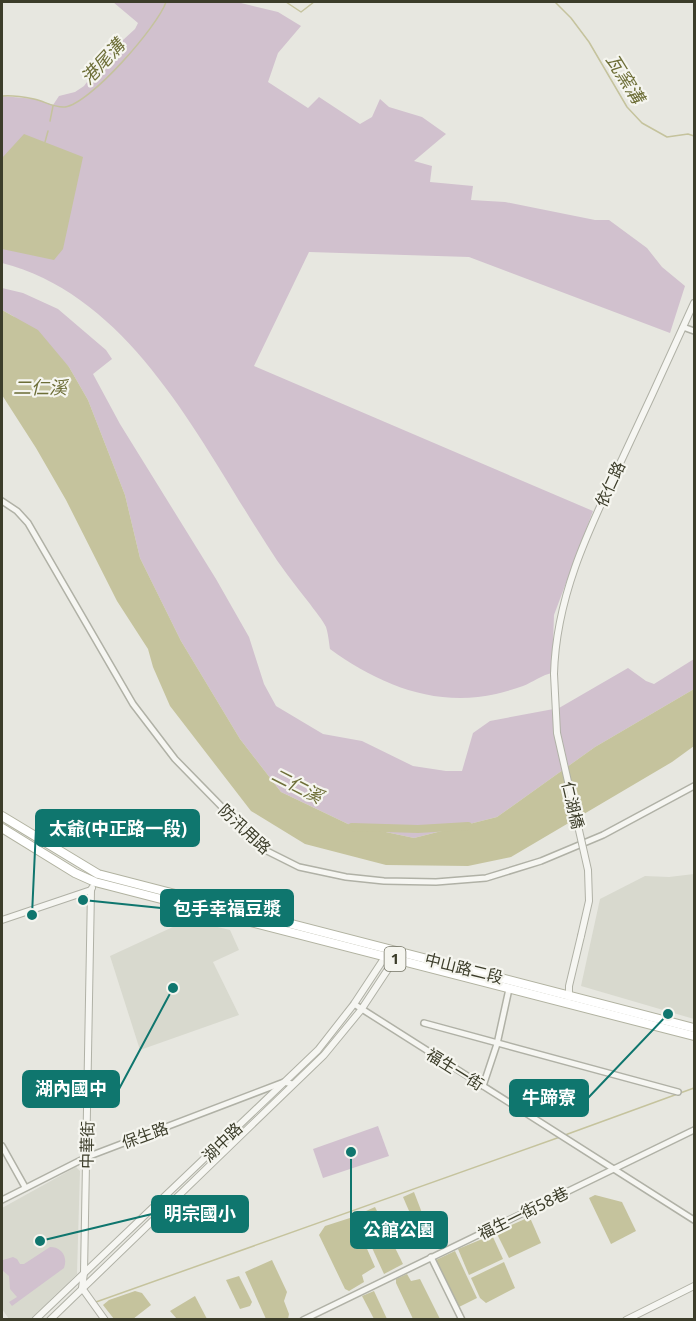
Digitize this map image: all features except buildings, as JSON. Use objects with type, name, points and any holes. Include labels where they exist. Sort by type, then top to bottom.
[{"type":"main road","name":"中山路二段","points":[[2,816],[95,882]]},
{"type":"main road","name":"中山路二段","points":[[2,828],[75,873],[95,882],[387,952],[509,989],[694,1036]]},
{"type":"main road","name":"中山路二段","points":[[397,955],[569,995],[694,1028]]},
{"type":"street","name":"依仁路","points":[[554,674],[557,636],[563,605],[578,555],[694,303]]},
{"type":"street","points":[[684,327],[694,331]]},
{"type":"street","name":"防汛用路","points":[[2,501],[17,511],[37,536],[133,704],[153,732],[175,759],[263,849],[299,867],[346,877],[384,881],[436,882],[486,878],[542,861],[603,836],[694,786]]},
{"type":"street","name":"仁湖橋","points":[[554,674],[556,733],[588,870],[589,901],[568,986],[567,1004]]},
{"type":"street","points":[[2,920],[95,882]]},
{"type":"street","name":"中華街","points":[[81,1288],[84,1273],[95,882]]},
{"type":"street","name":"湖中路","points":[[35,1320],[318,1050],[354,1004],[387,952]]},
{"type":"street","name":"湖中路","points":[[50,1320],[324,1055],[361,1010],[397,955]]},
{"type":"street","points":[[483,1086],[497,1044],[509,989]]},
{"type":"street","name":"福生一街","points":[[354,1004],[694,1220]]},
{"type":"street","points":[[424,1023],[678,1092]]},
{"type":"street","points":[[284,1082],[292,1084]]},
{"type":"street","name":"保生路","points":[[2,1200],[87,1157],[284,1082]]},
{"type":"street","name":"福生一街58巷","points":[[431,1257],[694,1130]]},
{"type":"street","points":[[2,1146],[25,1187]]},
{"type":"street","points":[[303,1320],[431,1257],[462,1320]]},
{"type":"street","points":[[626,1320],[694,1286]]},
{"type":"street","points":[[81,1288],[105,1320]]},
{"type":"shaded area","points":[[113,2],[237,2],[278,12],[301,26],[278,53],[268,82],[308,108],[319,97],[360,124],[372,117],[380,99],[389,107],[422,117],[446,134],[414,161],[432,166],[430,182],[473,186],[471,200],[505,202],[595,220],[609,220],[647,248],[662,267],[685,286],[670,333],[469,257],[309,252],[254,366],[593,511],[554,615],[552,673],[523,686],[499,693],[473,698],[451,698],[408,690],[388,682],[348,662],[330,649],[327,629],[323,621],[277,560],[188,419],[158,378],[125,340],[89,306],[48,280],[2,263],[2,96],[35,99],[53,105],[59,96],[75,92],[84,86],[110,52],[135,29],[138,23]]},
{"type":"shaded area","points":[[2,288],[23,293],[58,309],[106,350],[112,359],[93,374],[120,424],[216,579],[249,637],[264,684],[276,706],[323,734],[362,741],[413,766],[462,771],[473,733],[490,721],[559,708],[628,668],[654,684],[694,659],[694,689],[595,747],[497,817],[414,838],[348,824],[281,792],[240,739],[181,641],[140,558],[125,495],[88,400],[69,367],[13,316],[2,310]]},
{"type":"shaded area","points":[[694,874],[694,1019],[581,986],[600,899],[645,876],[669,877]]},
{"type":"shaded area","points":[[188,920],[230,930],[239,950],[213,962],[239,1015],[140,1050],[110,956]]},
{"type":"shaded area","points":[[378,1126],[389,1156],[323,1178],[313,1149]]},
{"type":"shaded area","points":[[76,1167],[80,1171],[77,1274],[30,1319],[9,1319],[2,1309],[2,1208]]},
{"type":"shaded area","points":[[50,1247],[63,1253],[64,1268],[12,1306],[9,1302],[17,1297],[10,1289],[9,1276],[2,1270],[3,1260],[13,1257],[20,1264],[24,1264]]},
{"type":"water","points":[[24,134],[83,157],[63,249],[54,260],[2,249],[2,158]]},
{"type":"water","name":"二仁溪","points":[[2,310],[38,330],[69,367],[88,400],[125,495],[140,558],[181,641],[240,739],[281,792],[348,824],[414,838],[497,817],[595,747],[694,689],[694,746],[672,762],[511,857],[468,866],[386,865],[305,844],[251,811],[170,706],[153,667],[148,649],[117,601],[66,500],[2,395]]},
{"type":"water","points":[[414,1192],[432,1239],[422,1241],[403,1197]]},
{"type":"water","points":[[595,1195],[622,1202],[636,1231],[611,1244],[589,1198]]},
{"type":"water","points":[[375,1207],[403,1264],[384,1274],[357,1215]]},
{"type":"water","points":[[353,1217],[375,1267],[362,1275],[364,1282],[349,1291],[345,1289],[319,1235],[325,1226]]},
{"type":"water","points":[[525,1219],[531,1220],[541,1243],[509,1258],[496,1232]]},
{"type":"water","points":[[492,1235],[503,1259],[469,1275],[458,1249]]},
{"type":"water","points":[[455,1251],[477,1298],[459,1307],[436,1260]]},
{"type":"water","points":[[272,1260],[287,1292],[284,1301],[289,1314],[288,1319],[266,1319],[245,1272]]},
{"type":"water","points":[[504,1262],[515,1288],[486,1303],[480,1298],[471,1278]]},
{"type":"water","points":[[407,1274],[411,1281],[420,1279],[440,1319],[413,1319],[396,1283],[396,1279]]},
{"type":"water","points":[[239,1276],[252,1302],[250,1306],[240,1309],[226,1280]]},
{"type":"water","points":[[135,1291],[142,1293],[151,1305],[133,1319],[114,1319],[103,1305],[109,1300]]},
{"type":"water","points":[[374,1291],[387,1319],[374,1319],[362,1296]]},
{"type":"water","points":[[195,1296],[207,1319],[177,1319],[170,1311]]},
{"type":"waterway","name":"港尾溝","points":[[2,96],[30,98],[61,107],[76,103],[106,79],[122,62],[150,28],[166,2]]},
{"type":"waterway","name":"瓦窯溝","points":[[286,2],[301,12],[314,2]]},
{"type":"waterway","name":"瓦窯溝","points":[[555,2],[571,18],[589,42],[627,107],[642,123],[667,137],[688,134],[694,136]]},
{"type":"waterway","points":[[50,121],[53,106]]},
{"type":"waterway","points":[[45,142],[48,131]]},
{"type":"waterway","name":"二仁溪","points":[[352,827],[418,829],[468,826]]},
{"type":"waterway","points":[[565,1135],[694,1088]]},
{"type":"waterway","points":[[96,1302],[560,1137]]},
{"type":"place","name":"包手幸福豆漿","points":[[83,900]]},
{"type":"place","name":"太爺(中正路一段)","points":[[32,915]]},
{"type":"place","name":"湖內國中","points":[[173,988]]},
{"type":"place","name":"牛蹄寮","points":[[668,1014]]},
{"type":"place","name":"公館公園","points":[[351,1152]]},
{"type":"place","name":"明宗國小","points":[[40,1241]]}]
